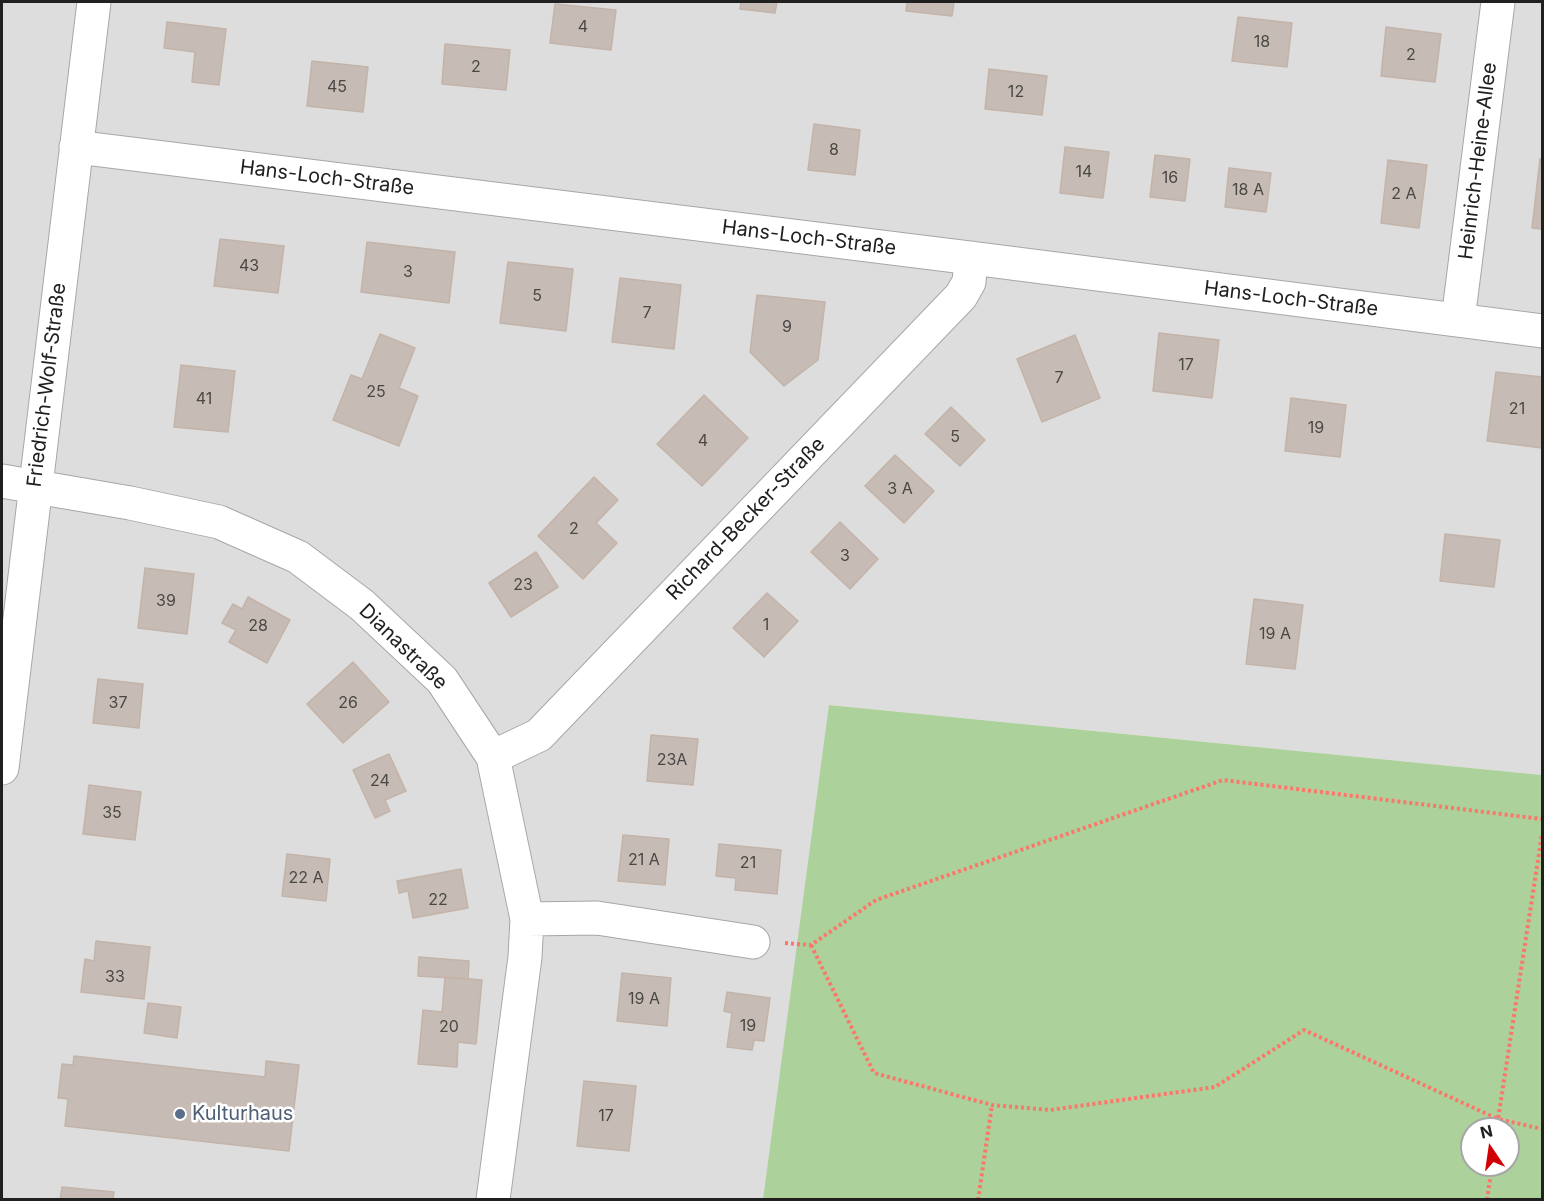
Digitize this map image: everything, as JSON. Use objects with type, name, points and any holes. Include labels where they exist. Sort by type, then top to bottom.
[{"type":"street","name":"Friedrich-Wolf-Straße","points":[[2,768],[94,2]]},
{"type":"street","name":"Heinrich-Heine-Allee","points":[[1458,320],[1498,2]]},
{"type":"street","name":"Hans-Loch-Straße","points":[[76,147],[1542,331]]},
{"type":"street","name":"Richard-Becker-Straße","points":[[493,757],[539,735],[895,365],[961,296],[969,282],[971,258]]},
{"type":"street","name":"Dianastraße","points":[[2,481],[130,503],[219,522],[298,557],[362,605],[442,680],[493,757],[527,919],[525,957],[493,1200]]},
{"type":"street","points":[[527,919],[597,918],[753,942]]},
{"type":"path","points":[[753,942],[811,945],[876,900],[1223,780],[1542,819]]},
{"type":"path","points":[[1498,1117],[1542,834]]},
{"type":"path","points":[[811,945],[874,1073],[992,1105],[1050,1110],[1215,1087],[1304,1030],[1494,1117]]},
{"type":"path","points":[[978,1200],[992,1105]]},
{"type":"path","points":[[1520,1124],[1542,1129]]},
{"type":"path","points":[[1487,1200],[1490,1177]]},
{"type":"shaded area","points":[[2,2],[1542,2],[1542,775],[830,705],[763,1199],[2,1200]]},
{"type":"green space","points":[[829,705],[1542,775],[1542,1199],[763,1199]]},
{"type":"building","points":[[741,2],[777,2],[775,13],[740,9]]},
{"type":"building","points":[[907,2],[954,2],[952,16],[906,11]]},
{"type":"building","points":[[555,4],[616,10],[611,50],[550,43]]},
{"type":"building","points":[[1238,17],[1292,23],[1287,67],[1232,61]]},
{"type":"building","points":[[167,22],[226,29],[219,85],[192,82],[195,52],[164,48]]},
{"type":"building","points":[[1386,27],[1441,34],[1435,82],[1381,76]]},
{"type":"building","points":[[445,44],[510,50],[506,90],[442,84]]},
{"type":"building","points":[[312,61],[368,67],[363,112],[307,106]]},
{"type":"building","points":[[989,69],[1047,76],[1042,115],[985,109]]},
{"type":"building","points":[[814,124],[860,130],[855,175],[808,170]]},
{"type":"building","points":[[1065,147],[1109,152],[1103,198],[1060,193]]},
{"type":"building","points":[[1155,155],[1190,159],[1185,201],[1150,197]]},
{"type":"building","points":[[1540,159],[1542,159],[1542,229],[1532,228]]},
{"type":"building","points":[[1388,160],[1427,165],[1419,228],[1381,223]]},
{"type":"building","points":[[1229,168],[1271,173],[1266,212],[1225,207]]},
{"type":"building","points":[[220,239],[284,246],[278,293],[214,286]]},
{"type":"building","points":[[367,242],[455,252],[449,303],[361,292]]},
{"type":"building","points":[[508,262],[573,269],[566,331],[500,323]]},
{"type":"building","points":[[620,278],[681,285],[674,349],[612,342]]},
{"type":"building","points":[[757,295],[825,302],[818,360],[784,386],[750,352]]},
{"type":"building","points":[[1159,333],[1219,340],[1212,398],[1153,391]]},
{"type":"building","points":[[380,334],[415,348],[399,388],[418,396],[399,446],[333,420],[351,375],[362,379]]},
{"type":"building","points":[[1075,335],[1100,398],[1042,422],[1017,359]]},
{"type":"building","points":[[181,365],[235,371],[228,432],[174,427]]},
{"type":"building","points":[[1496,372],[1542,377],[1542,448],[1487,441]]},
{"type":"building","points":[[704,395],[748,438],[702,486],[657,444]]},
{"type":"building","points":[[1291,398],[1346,405],[1340,457],[1285,451]]},
{"type":"building","points":[[951,407],[985,440],[960,466],[925,434]]},
{"type":"building","points":[[895,455],[934,491],[904,523],[865,486]]},
{"type":"building","points":[[594,477],[618,500],[596,523],[617,543],[583,579],[538,536]]},
{"type":"building","points":[[840,522],[878,559],[850,589],[811,552]]},
{"type":"building","points":[[1445,534],[1500,540],[1494,587],[1440,581]]},
{"type":"building","points":[[536,552],[558,587],[511,617],[489,583]]},
{"type":"building","points":[[145,568],[194,574],[187,634],[138,628]]},
{"type":"building","points":[[767,593],[798,621],[764,657],[733,628]]},
{"type":"building","points":[[248,597],[290,620],[267,663],[229,642],[236,630],[222,623],[233,604],[242,609]]},
{"type":"building","points":[[1254,599],[1303,605],[1295,669],[1246,664]]},
{"type":"building","points":[[353,662],[389,702],[343,743],[307,704]]},
{"type":"building","points":[[98,679],[143,684],[139,728],[93,723]]},
{"type":"building","points":[[651,735],[698,739],[693,785],[647,781]]},
{"type":"building","points":[[389,754],[406,791],[385,800],[390,811],[375,818],[353,770]]},
{"type":"building","points":[[89,785],[141,792],[135,840],[83,834]]},
{"type":"building","points":[[623,835],[669,839],[665,885],[618,881]]},
{"type":"building","points":[[719,844],[781,850],[777,894],[735,890],[736,878],[716,876]]},
{"type":"building","points":[[287,854],[330,859],[326,901],[282,896]]},
{"type":"building","points":[[461,869],[468,908],[413,918],[408,891],[399,893],[397,881]]},
{"type":"building","points":[[96,941],[150,947],[144,999],[81,992],[85,959],[94,961]]},
{"type":"building","points":[[419,957],[469,961],[468,979],[418,976]]},
{"type":"building","points":[[622,973],[671,978],[667,1026],[617,1021]]},
{"type":"building","points":[[445,977],[482,980],[476,1044],[458,1042],[457,1067],[418,1064],[423,1010],[442,1012]]},
{"type":"building","points":[[727,992],[770,998],[764,1041],[754,1040],[752,1050],[727,1047],[732,1013],[724,1011]]},
{"type":"building","points":[[148,1003],[181,1007],[177,1038],[144,1033]]},
{"type":"building","name":"Kulturhaus","points":[[74,1056],[265,1077],[266,1061],[299,1065],[289,1151],[65,1126],[68,1099],[58,1098],[62,1064],[73,1065]]},
{"type":"building","points":[[584,1081],[636,1086],[629,1151],[577,1146]]},
{"type":"building","points":[[62,1187],[114,1192],[113,1200],[60,1200]]},
{"type":"place","name":"Kulturhaus","points":[[180,1114]]}]
